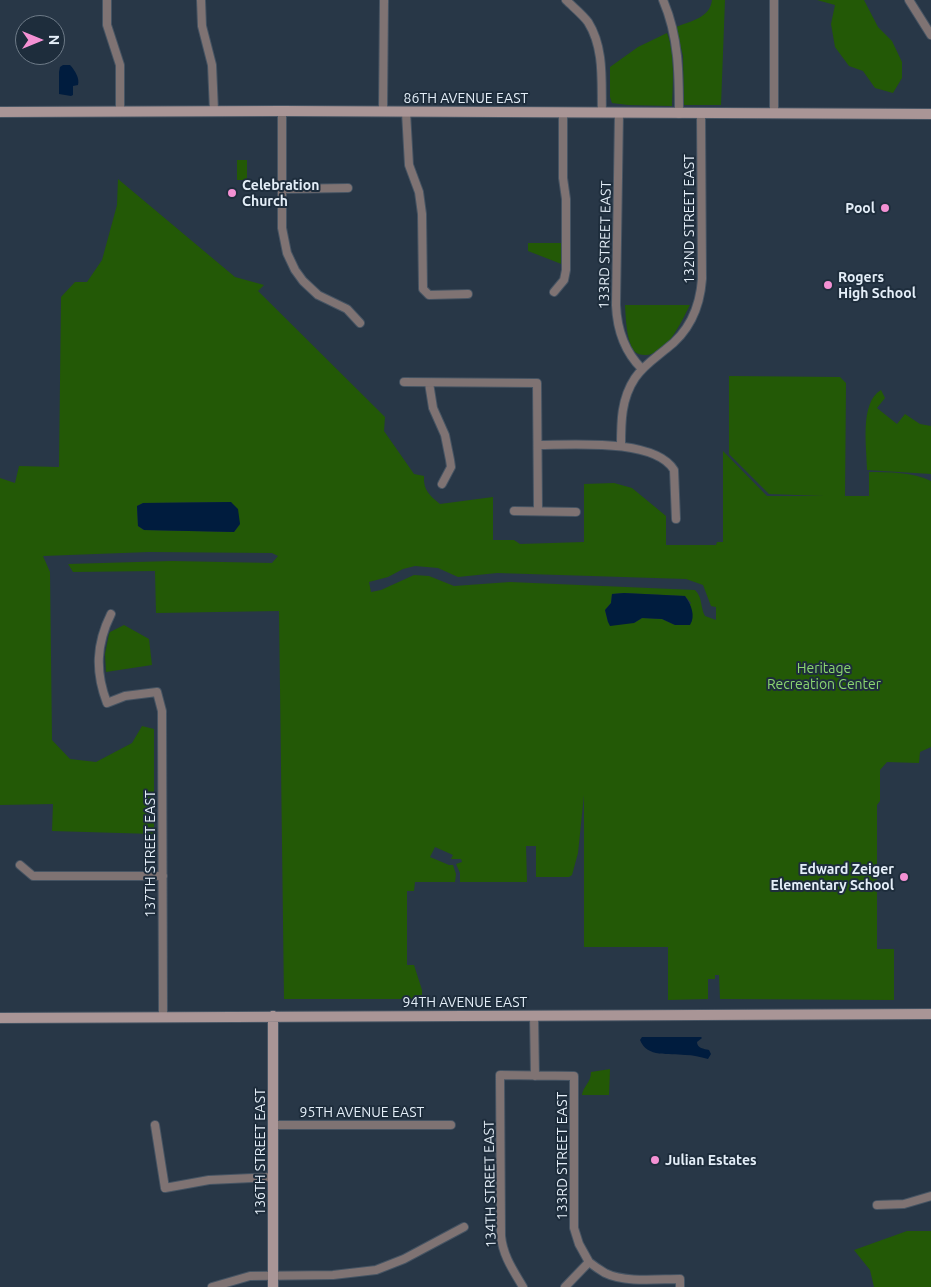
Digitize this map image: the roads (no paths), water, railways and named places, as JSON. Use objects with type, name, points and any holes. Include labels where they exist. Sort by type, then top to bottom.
[{"type":"street","points":[[107,0],[107,25],[120,65],[120,112]]},
{"type":"street","points":[[201,0],[202,26],[212,65],[214,111]]},
{"type":"street","points":[[383,111],[384,0]]},
{"type":"street","points":[[566,0],[586,20],[597,42],[601,63],[602,113]]},
{"type":"street","points":[[663,0],[671,20],[676,44],[679,67],[679,114]]},
{"type":"street","points":[[774,0],[774,114]]},
{"type":"street","points":[[909,0],[931,35]]},
{"type":"street","points":[[282,111],[283,238],[287,254],[303,281],[318,295],[347,309],[360,323]]},
{"type":"street","name":"86TH AVENUE EAST","points":[[0,112],[383,111],[931,114]]},
{"type":"street","points":[[406,112],[409,165],[419,192],[422,214],[424,289],[429,295],[468,294]]},
{"type":"street","points":[[554,292],[565,278],[566,270],[563,113]]},
{"type":"street","name":"133RD STREET EAST","points":[[619,113],[617,321],[624,343],[642,369]]},
{"type":"street","name":"132ND STREET EAST","points":[[621,446],[622,408],[630,388],[642,369],[681,336],[693,318],[699,302],[702,279],[702,114]]},
{"type":"street","points":[[282,189],[348,188]]},
{"type":"street","points":[[404,382],[537,383],[538,511]]},
{"type":"street","points":[[429,382],[433,408],[445,435],[451,466],[442,484]]},
{"type":"street","points":[[538,445],[621,446],[662,457],[674,470],[676,519]]},
{"type":"street","points":[[514,511],[576,512]]},
{"type":"street","name":"137TH STREET EAST","points":[[110,614],[100,638],[98,662],[102,690],[107,703],[125,696],[157,692],[162,711],[163,1017]]},
{"type":"street","points":[[20,865],[33,876],[163,876]]},
{"type":"street","name":"94TH AVENUE EAST","points":[[0,1018],[931,1014]]},
{"type":"street","name":"136TH STREET EAST","points":[[273,1016],[273,1287]]},
{"type":"street","points":[[534,1016],[535,1076]]},
{"type":"street","name":"134TH STREET EAST","points":[[524,1287],[506,1260],[501,1236],[500,1075],[535,1076]]},
{"type":"street","name":"133RD STREET EAST","points":[[535,1076],[574,1076],[574,1228],[579,1244],[589,1262]]},
{"type":"street","points":[[155,1125],[165,1188],[209,1180],[274,1177]]},
{"type":"street","name":"95TH AVENUE EAST","points":[[274,1125],[451,1126]]},
{"type":"street","points":[[877,1205],[904,1204],[931,1196]]},
{"type":"street","points":[[212,1287],[250,1276],[333,1274],[376,1270],[404,1259],[464,1227]]},
{"type":"street","points":[[565,1287],[589,1262],[607,1274],[616,1277],[680,1283]]},
{"type":"water","points":[[70,65],[78,77],[78,85],[73,86],[73,95],[71,96],[59,94],[60,67]]},
{"type":"water","points":[[231,502],[238,509],[240,524],[234,532],[144,530],[138,526],[137,506],[143,503]]},
{"type":"water","points":[[612,594],[685,596],[692,610],[692,621],[690,625],[675,625],[662,619],[642,618],[634,623],[610,626],[605,610],[611,603]]},
{"type":"water","points":[[642,1037],[701,1037],[697,1042],[698,1046],[709,1050],[711,1054],[708,1059],[691,1055],[659,1054],[643,1046],[640,1040]]},
{"type":"place","name":"Celebration Church","points":[[232,193]]},
{"type":"place","name":"Pool","points":[[885,208]]},
{"type":"place","name":"Rogers High School","points":[[828,285]]},
{"type":"place","name":"Edward Zeiger Elementary School","points":[[904,877]]},
{"type":"place","name":"Julian Estates","points":[[655,1160]]},
{"type":"park label","name":"Heritage Recreation Center","points":[[824,676]]}]
